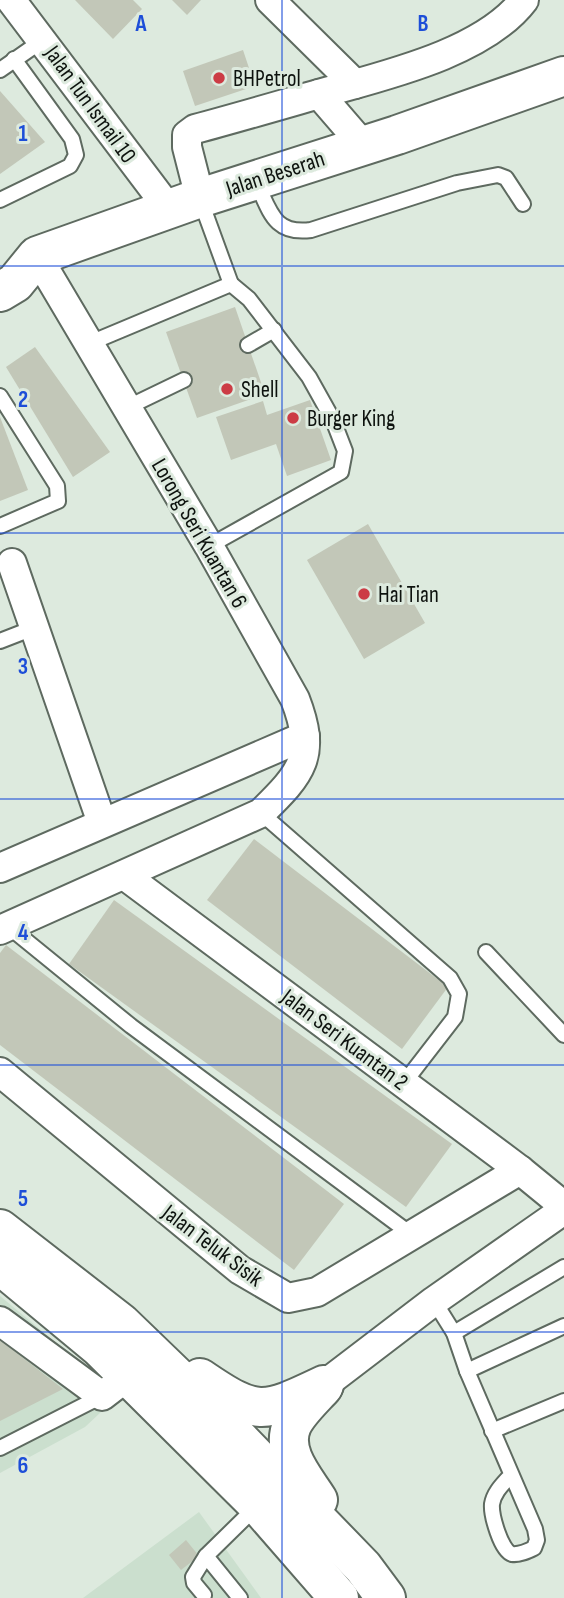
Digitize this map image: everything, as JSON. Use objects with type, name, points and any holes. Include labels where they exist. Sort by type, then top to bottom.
[{"type":"main road","name":"Jalan Beserah","points":[[18,257],[363,145],[558,75]]},
{"type":"main road","points":[[0,292],[15,283],[18,257]]},
{"type":"main road","points":[[0,1229],[121,1323],[236,1402],[252,1407],[273,1407],[324,1385]]},
{"type":"main road","points":[[0,1265],[99,1347],[115,1386],[258,1505],[339,1598]]},
{"type":"main road","points":[[121,1323],[205,1404],[363,1567]]},
{"type":"main road","points":[[324,1385],[292,1425],[288,1441],[295,1465],[386,1598]]},
{"type":"main road","points":[[290,1542],[326,1598]]},
{"type":"street","name":"Jalan Tun Ismail 10","points":[[11,0],[184,204]]},
{"type":"street","points":[[270,0],[355,84]]},
{"type":"street","points":[[184,204],[187,135],[195,129],[414,67],[468,43],[512,16],[524,0]]},
{"type":"street","points":[[319,94],[363,145]]},
{"type":"street","name":"Lorong Seri Kuantan 6","points":[[4,928],[261,813],[290,785],[301,768],[306,747],[302,717],[295,699],[209,546],[90,344],[18,257]]},
{"type":"street","points":[[12,563],[102,823]]},
{"type":"street","points":[[0,868],[305,736]]},
{"type":"street","name":"Jalan Seri Kuantan 2","points":[[124,875],[520,1170],[564,1208]]},
{"type":"street","name":"Jalan Teluk Sisik","points":[[0,1072],[240,1270],[288,1298],[317,1292],[520,1170]]},
{"type":"street","points":[[324,1385],[434,1301],[564,1208]]},
{"type":"street","points":[[0,1321],[115,1386]]},
{"type":"lane","points":[[0,70],[43,40]]},
{"type":"lane","points":[[0,200],[69,166],[76,155],[72,138],[14,59]]},
{"type":"lane","points":[[255,180],[282,228],[297,232],[311,230],[457,183],[498,175],[506,178],[523,204]]},
{"type":"lane","points":[[184,204],[231,284],[248,299],[309,377],[333,420],[345,451],[341,472],[209,546]]},
{"type":"lane","points":[[90,344],[231,284]]},
{"type":"lane","points":[[248,345],[274,330]]},
{"type":"lane","points":[[126,408],[184,380]]},
{"type":"lane","points":[[0,396],[57,486],[58,501],[0,527]]},
{"type":"lane","points":[[0,641],[36,628]]},
{"type":"lane","points":[[261,813],[450,978],[458,994],[455,1017],[404,1083]]},
{"type":"lane","points":[[4,928],[412,1235]]},
{"type":"lane","points":[[486,952],[564,1034]]},
{"type":"lane","points":[[454,1333],[564,1266]]},
{"type":"lane","points":[[434,1301],[454,1333],[510,1476],[535,1529],[537,1540],[534,1548],[524,1553],[512,1554],[504,1548],[494,1521],[492,1503],[498,1488],[510,1476]]},
{"type":"lane","points":[[467,1371],[564,1326]]},
{"type":"lane","points":[[0,1448],[115,1386]]},
{"type":"lane","points":[[492,1431],[564,1401]]},
{"type":"lane","points":[[204,1595],[194,1583],[195,1571],[206,1556],[258,1505]]},
{"type":"lane","points":[[206,1556],[240,1598]]},
{"type":"shaded area","points":[[0,1296],[96,1376],[106,1396],[101,1412],[85,1427],[0,1473]]},
{"type":"shaded area","points":[[199,1512],[261,1598],[83,1598]]},
{"type":"building","points":[[75,0],[133,0],[142,9],[113,39]]},
{"type":"building","points":[[172,0],[201,0],[187,15]]},
{"type":"building","name":"BHPetrol","points":[[243,50],[255,86],[195,106],[183,71]]},
{"type":"building","points":[[0,91],[45,142],[0,174]]},
{"type":"building","points":[[235,307],[265,394],[197,418],[166,332]]},
{"type":"building","points":[[35,347],[110,452],[73,477],[6,367]]},
{"type":"building","points":[[310,400],[331,460],[287,476],[276,444],[231,460],[216,417],[263,401],[267,415]]},
{"type":"building","points":[[0,417],[28,490],[0,501]]},
{"type":"building","points":[[368,524],[425,623],[364,659],[307,560]]},
{"type":"building","points":[[254,839],[448,987],[402,1049],[207,900]]},
{"type":"building","points":[[114,900],[452,1144],[406,1207],[69,964]]},
{"type":"building","points":[[6,945],[344,1204],[294,1270],[0,1045],[0,953]]},
{"type":"building","points":[[0,1340],[63,1389],[0,1421]]},
{"type":"building","points":[[186,1540],[199,1556],[181,1570],[169,1555]]},
{"type":"place","name":"BHPetrol","points":[[219,78]]},
{"type":"place","name":"Shell","points":[[227,389]]},
{"type":"place","name":"Burger King","points":[[293,418]]},
{"type":"place","name":"Hai Tian","points":[[364,594]]}]
